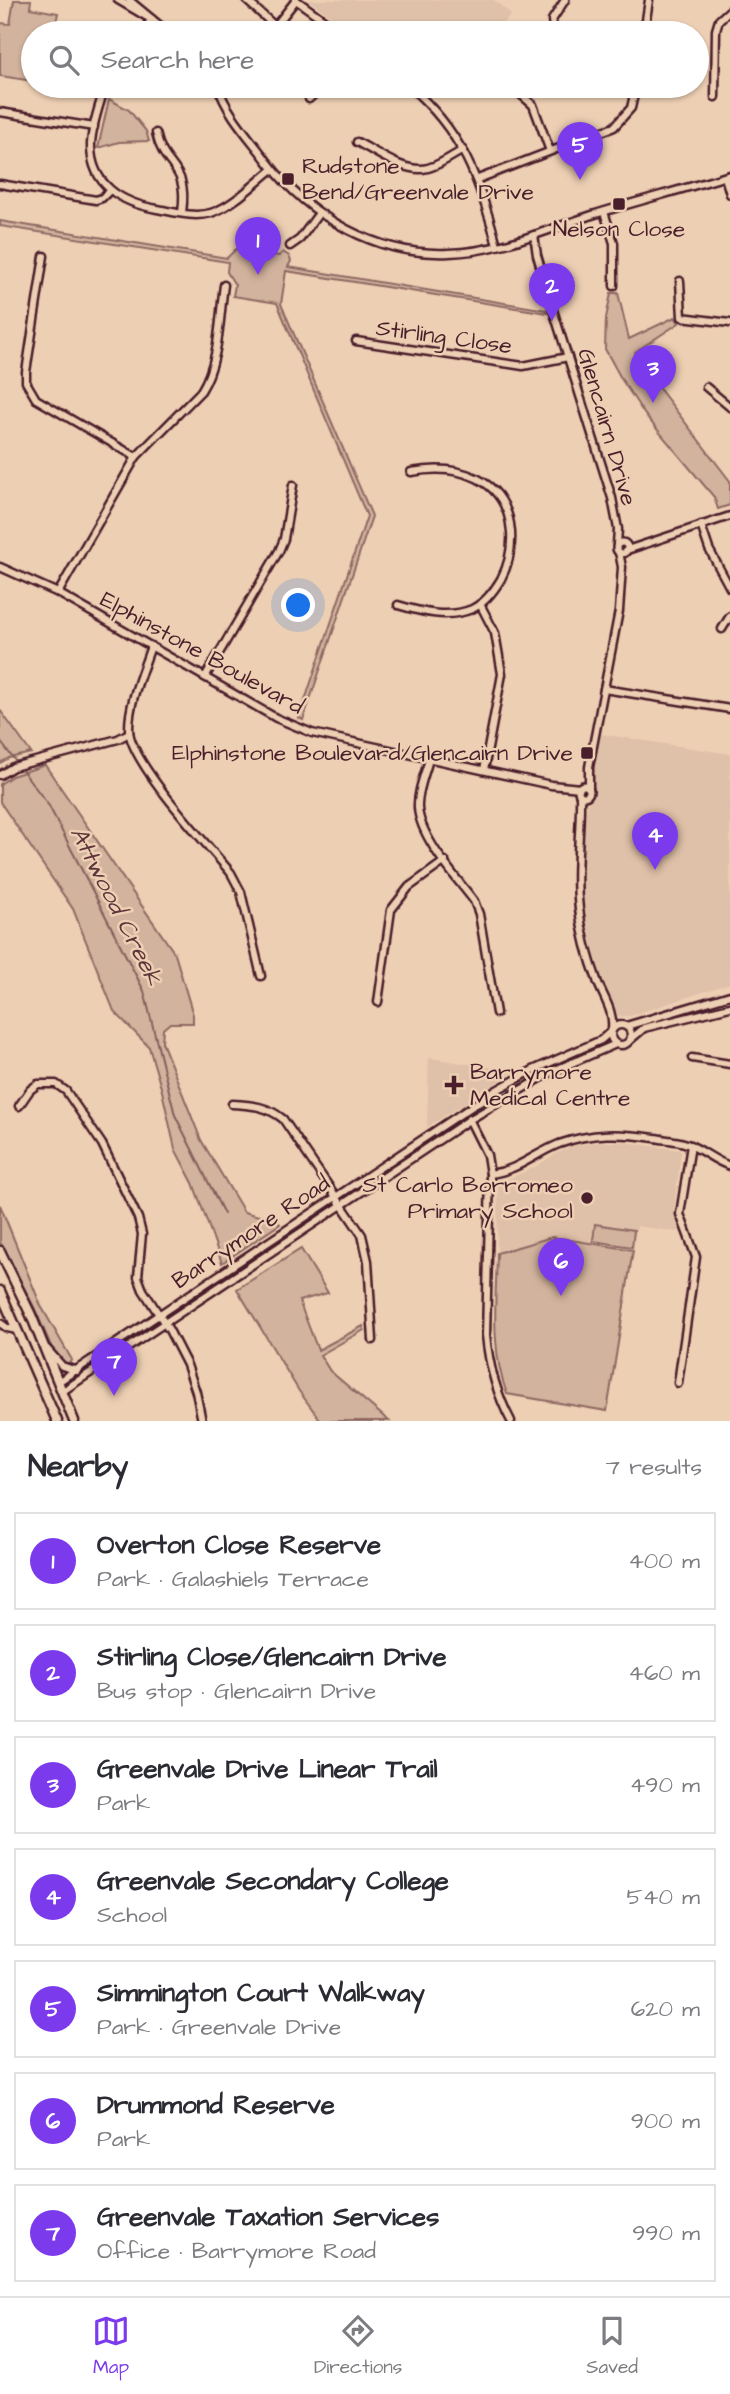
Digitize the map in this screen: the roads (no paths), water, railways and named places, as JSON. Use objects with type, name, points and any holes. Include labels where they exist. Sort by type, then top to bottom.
[{"type":"main road","points":[[0,1251],[44,1345],[74,1421]]},
{"type":"main road","points":[[0,1291],[57,1421]]},
{"type":"main road","points":[[45,1393],[61,1387]]},
{"type":"street","points":[[118,0],[152,19]]},
{"type":"street","points":[[129,0],[154,21]]},
{"type":"street","points":[[246,0],[269,21]]},
{"type":"street","points":[[280,21],[296,0],[325,21]]},
{"type":"street","points":[[552,21],[565,0]]},
{"type":"street","points":[[646,21],[649,0]]},
{"type":"street","points":[[715,97],[716,30],[719,20],[730,9]]},
{"type":"street","points":[[102,98],[91,148],[93,161],[110,190],[125,201],[198,215],[215,212],[273,169]]},
{"type":"street","points":[[219,98],[288,188],[319,213],[360,236],[403,249],[449,253],[497,245],[727,176],[730,194]]},
{"type":"street","points":[[423,98],[433,107],[463,150],[478,179],[497,245]]},
{"type":"street","points":[[526,98],[533,104],[550,151]]},
{"type":"street","points":[[478,179],[614,127],[631,108],[633,98]]},
{"type":"street","points":[[0,112],[94,127]]},
{"type":"street","points":[[156,133],[161,147],[182,179],[182,213]]},
{"type":"street","points":[[357,142],[407,168],[418,170],[435,166],[463,150]]},
{"type":"street","points":[[0,184],[96,200],[110,190]]},
{"type":"street","points":[[604,212],[614,243],[614,286]]},
{"type":"street","points":[[290,246],[300,239],[319,213]]},
{"type":"street","name":"Glencairn Drive","points":[[531,236],[612,498],[623,547],[619,611],[583,791],[577,850],[579,910],[587,951],[610,1010],[611,1031]]},
{"type":"street","points":[[44,256],[26,372],[28,389],[44,405],[136,457]]},
{"type":"street","points":[[680,281],[682,317],[730,323]]},
{"type":"street","points":[[58,593],[136,457],[201,391],[207,381],[224,285]]},
{"type":"street","name":"Stirling Close","points":[[356,341],[523,366],[568,357]]},
{"type":"street","points":[[706,387],[730,407]]},
{"type":"street","points":[[398,604],[424,613],[451,614],[472,609],[492,594],[506,571],[512,546],[509,515],[497,494],[475,476],[447,469],[411,472]]},
{"type":"street","points":[[205,677],[279,551],[284,539],[293,485]]},
{"type":"street","points":[[623,547],[641,544],[730,516]]},
{"type":"street","points":[[701,525],[709,549],[730,588]]},
{"type":"street","name":"Elphinstone Boulevard","points":[[0,567],[58,593],[276,718],[312,733],[583,791]]},
{"type":"street","points":[[480,604],[495,633],[502,674],[484,771]]},
{"type":"street","points":[[722,629],[730,616]]},
{"type":"street","points":[[151,646],[132,705],[129,733],[148,771],[231,873],[241,892],[261,976]]},
{"type":"street","points":[[604,689],[730,709]]},
{"type":"street","points":[[0,775],[13,767],[118,739],[129,733]]},
{"type":"street","points":[[429,759],[418,807],[426,834],[474,901],[479,914],[496,1013]]},
{"type":"street","points":[[378,1002],[391,910],[409,887],[445,861]]},
{"type":"street","points":[[730,995],[624,1025],[611,1031],[611,1039],[616,1044],[624,1045],[644,1028],[730,1007]]},
{"type":"street","name":"Glencairn Drive","points":[[610,1010],[624,1025]]},
{"type":"street","points":[[624,1025],[631,1030],[630,1040]]},
{"type":"street","name":"Barrymore Road","points":[[61,1387],[77,1371],[464,1111],[522,1076],[601,1040],[611,1031]]},
{"type":"street","name":"Barrymore Road","points":[[61,1387],[165,1324],[469,1120],[553,1071],[616,1044]]},
{"type":"street","points":[[692,1058],[730,1064]]},
{"type":"street","points":[[19,1106],[30,1090],[38,1084],[56,1084],[66,1091],[102,1144],[138,1218],[142,1234],[138,1277],[192,1379],[202,1421]]},
{"type":"street","points":[[232,1104],[260,1106],[283,1119],[362,1235],[366,1248],[373,1340]]},
{"type":"street","points":[[464,1111],[487,1155],[490,1174],[487,1347],[498,1394],[512,1421]]},
{"type":"street","points":[[490,1174],[506,1171],[555,1146],[592,1134],[623,1133],[691,1145],[730,1166]]},
{"type":"street","points":[[678,1383],[696,1257],[680,1214],[691,1145]]},
{"type":"street","points":[[0,1323],[17,1330]]},
{"type":"street","points":[[44,1345],[62,1366],[77,1371]]},
{"type":"waterway","name":"Attwood Creek","points":[[0,741],[16,762]]},
{"type":"waterway","name":"Attwood Creek","points":[[20,767],[49,806],[144,991],[175,1115],[224,1214]]},
{"type":"place","name":"Rudstone Bend/Greenvale Drive","points":[[288,179]]},
{"type":"place","name":"Simmington Court Walkway","points":[[580,180]]},
{"type":"place","name":"Nelson Close","points":[[619,204]]},
{"type":"place","name":"Overton Close Reserve","points":[[258,275]]},
{"type":"place","name":"Stirling Close/Glencairn Drive","points":[[552,321]]},
{"type":"place","name":"Greenvale Drive Linear Trail","points":[[653,403]]},
{"type":"place","name":"Elphinstone Boulevard/Glencairn Drive","points":[[587,753]]},
{"type":"place","name":"Greenvale Secondary College","points":[[655,870]]},
{"type":"place","name":"Barrymore Medical Centre","points":[[454,1085]]},
{"type":"place","name":"St Carlo Borromeo Primary School","points":[[587,1198]]},
{"type":"place","name":"Drummond Reserve","points":[[561,1296]]},
{"type":"place","name":"Greenvale Taxation Services","points":[[114,1396]]}]
